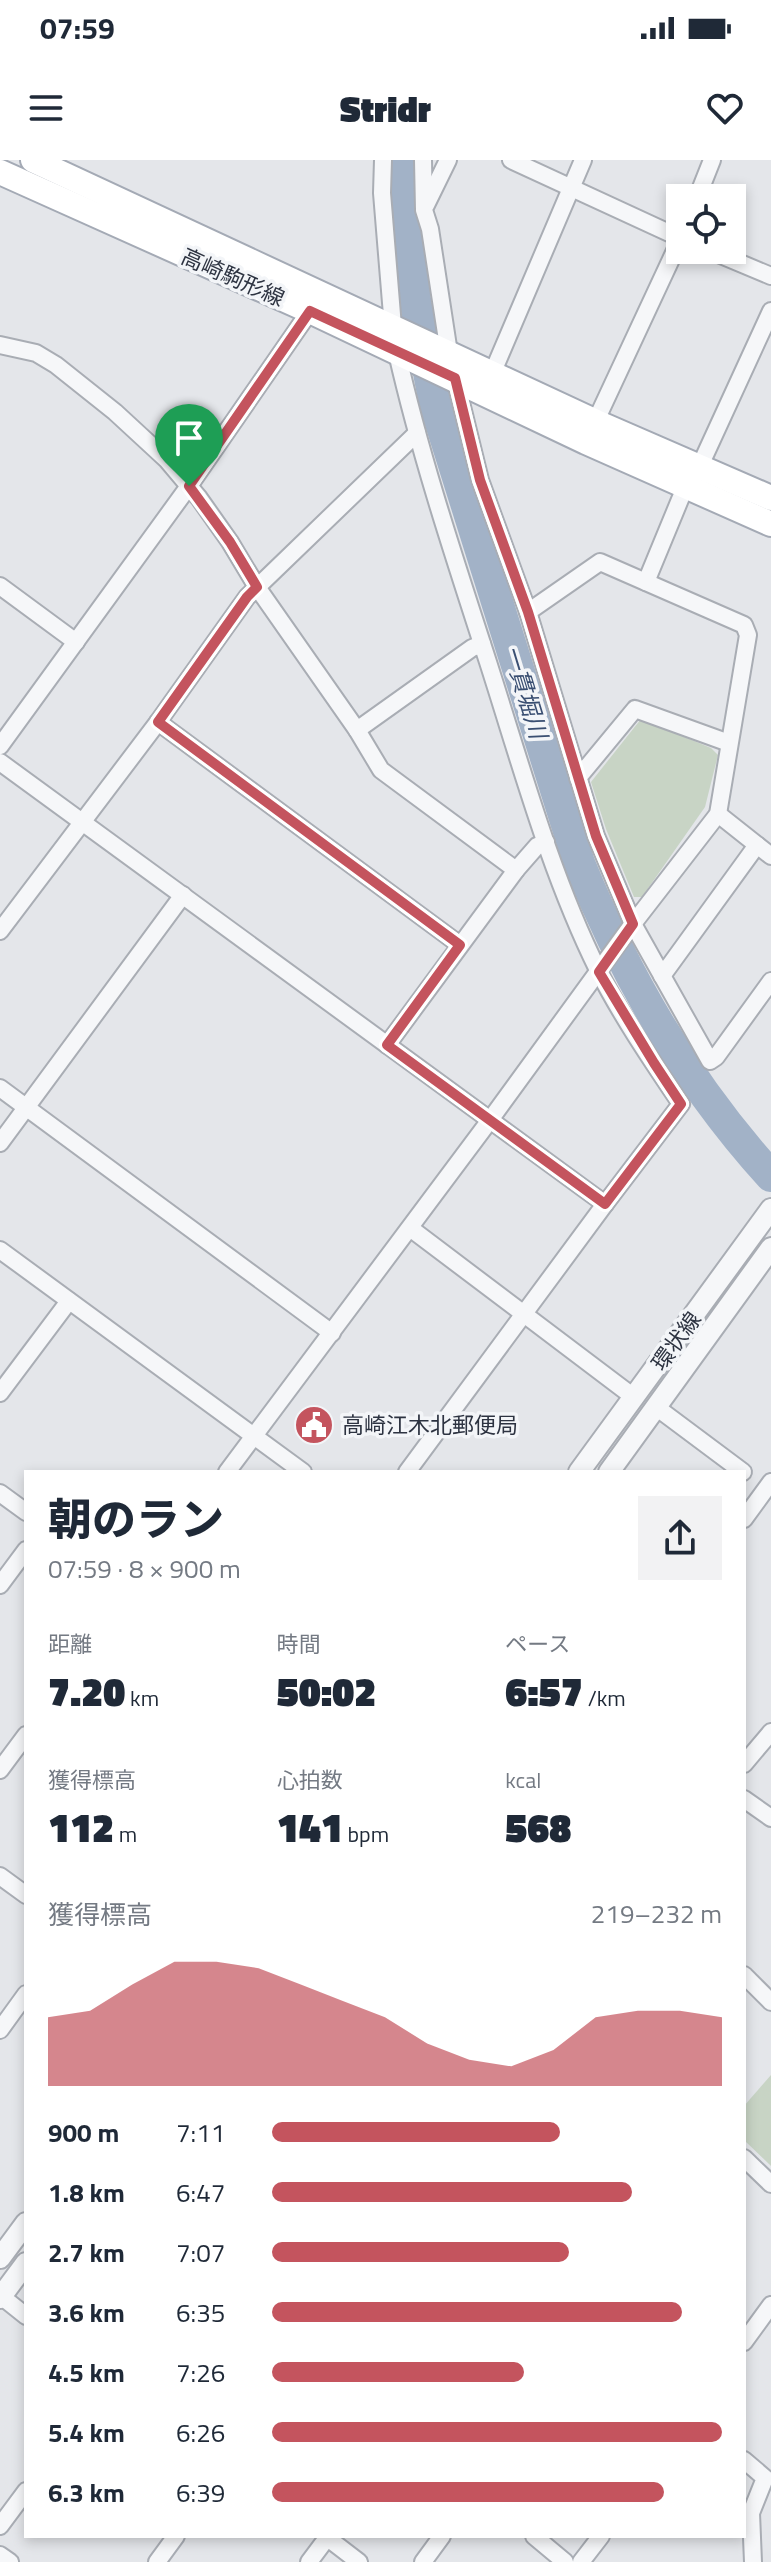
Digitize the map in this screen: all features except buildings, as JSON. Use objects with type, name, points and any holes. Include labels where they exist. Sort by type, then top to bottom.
[{"type":"main road","name":"高崎駒形線","points":[[33,160],[398,342],[692,476],[771,524]]},
{"type":"main road","name":"高崎駒形線","points":[[0,172],[310,311],[398,342]]},
{"type":"main road","name":"高崎駒形線","points":[[450,365],[492,374],[591,432]]},
{"type":"main road","name":"高崎駒形線","points":[[692,476],[771,498]]},
{"type":"street","points":[[383,160],[382,193],[398,342],[417,433],[482,644],[568,903],[600,971],[681,1104],[408,1470]]},
{"type":"street","points":[[423,160],[424,210],[430,229],[450,365],[480,480],[528,612],[596,836],[633,924],[710,1061],[771,981]]},
{"type":"street","points":[[424,210],[448,160]]},
{"type":"street","points":[[511,160],[666,232]]},
{"type":"street","points":[[492,374],[583,160]]},
{"type":"street","points":[[703,184],[712,160]]},
{"type":"street","points":[[591,432],[668,264]]},
{"type":"street","points":[[742,264],[771,276]]},
{"type":"street","points":[[0,746],[189,486],[310,311]]},
{"type":"street","points":[[646,582],[692,476],[771,311]]},
{"type":"street","points":[[0,345],[36,353],[56,365],[148,442],[189,486],[230,542],[381,770],[516,870]]},
{"type":"street","points":[[0,931],[158,722],[247,597],[417,433]]},
{"type":"street","points":[[229,1470],[718,814],[748,635],[744,625],[600,562],[528,612]]},
{"type":"street","points":[[0,586],[76,642]]},
{"type":"street","points":[[357,730],[482,644]]},
{"type":"street","points":[[578,778],[635,709],[729,743]]},
{"type":"street","points":[[158,722],[460,945]]},
{"type":"street","points":[[0,762],[605,1204]]},
{"type":"street","points":[[662,976],[766,849],[718,814]]},
{"type":"street","points":[[387,1045],[516,870],[537,846],[546,842]]},
{"type":"street","points":[[0,1143],[183,895]]},
{"type":"street","points":[[0,1088],[332,1333]]},
{"type":"street","name":"環状線","points":[[581,1470],[771,1209]]},
{"type":"street","points":[[410,1228],[635,1398]]},
{"type":"street","name":"環状線","points":[[610,1470],[771,1248]]},
{"type":"street","points":[[0,1250],[300,1470]]},
{"type":"street","points":[[0,1393],[69,1301]]},
{"type":"street","points":[[656,1407],[741,1470]]},
{"type":"street","points":[[746,1473],[769,1488],[746,1517]]},
{"type":"street","points":[[0,1493],[24,1511]]},
{"type":"street","points":[[0,1585],[24,1553]]},
{"type":"street","points":[[746,1762],[771,1732]]},
{"type":"street","points":[[0,1770],[24,1738]]},
{"type":"street","points":[[746,1800],[771,1818]]},
{"type":"street","points":[[0,1876],[24,1894]]},
{"type":"street","points":[[746,1977],[771,2002]]},
{"type":"street","points":[[0,2030],[24,1997]]},
{"type":"street","points":[[746,2160],[771,2184]]},
{"type":"street","points":[[0,2258],[24,2226]]},
{"type":"street","points":[[24,2266],[0,2297],[24,2315]]},
{"type":"street","points":[[750,2320],[771,2305]]},
{"type":"street","points":[[746,2462],[765,2478],[751,2513],[753,2562]]},
{"type":"street","points":[[0,2526],[24,2494]]},
{"type":"street","points":[[157,2562],[175,2538]]},
{"type":"street","points":[[309,2562],[325,2538]]},
{"type":"street","points":[[327,2538],[359,2562]]},
{"type":"street","points":[[423,2562],[441,2538]]},
{"type":"street","points":[[536,2538],[565,2562]]},
{"type":"street","points":[[581,2562],[599,2538]]},
{"type":"street","points":[[0,2555],[10,2562]]},
{"type":"green space","points":[[641,719],[711,748],[718,755],[705,807],[642,897],[634,897],[606,829],[591,782]]},
{"type":"green space","points":[[771,2075],[771,2166],[746,2142],[746,2104]]},
{"type":"waterway","name":"一貫堀川","points":[[404,160],[415,300],[435,404],[579,863],[617,947],[661,1028],[712,1105],[771,1176]]},
{"type":"place","name":"高崎江木北郵便局","points":[[314,1425]]},
{"type":"route","points":[[310,311],[455,378],[480,480],[528,612],[596,836],[633,924],[599,972],[681,1104],[605,1204],[387,1045],[460,945],[158,722],[257,587],[230,542],[189,486],[310,311]]}]
